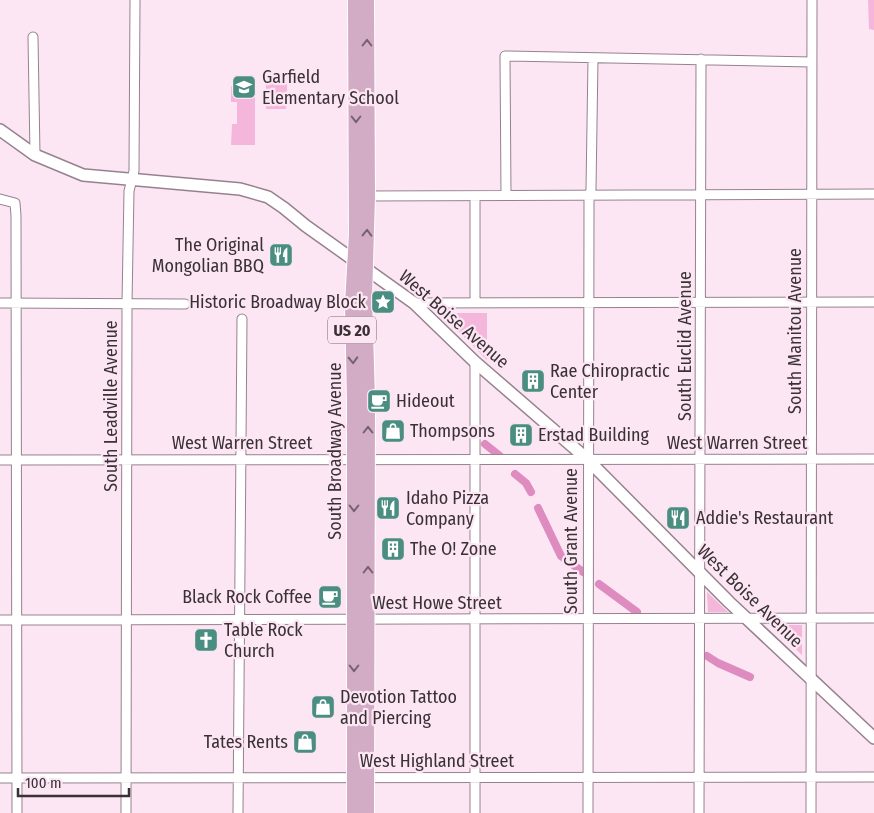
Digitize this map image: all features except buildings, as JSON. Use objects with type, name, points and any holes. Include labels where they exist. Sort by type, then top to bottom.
[{"type":"main road","name":"South Broadway Avenue","points":[[354,813],[361,777],[361,460],[367,270],[362,196],[355,0]]},
{"type":"main road","name":"South Broadway Avenue","points":[[361,460],[352,304],[354,259],[362,196],[367,0]]},
{"type":"main road","name":"South Broadway Avenue","points":[[361,777],[368,813]]},
{"type":"street","name":"South Leadville Avenue","points":[[126,813],[127,304],[129,191],[134,171],[135,0]]},
{"type":"street","name":"South Manitou Avenue","points":[[811,813],[812,0]]},
{"type":"street","points":[[34,37],[34,155]]},
{"type":"street","points":[[506,195],[505,56],[584,56],[592,59],[812,62]]},
{"type":"street","name":"South Grant Avenue","points":[[588,813],[590,480],[587,459],[589,451],[592,59]]},
{"type":"street","name":"South Euclid Avenue","points":[[699,813],[701,59]]},
{"type":"street","name":"West Boise Avenue","points":[[0,130],[34,155],[83,175],[131,181],[221,186],[257,193],[284,208],[322,238],[354,259],[414,304],[475,362],[587,459],[747,618],[874,738]]},
{"type":"street","points":[[362,196],[874,194]]},
{"type":"street","points":[[475,196],[475,303]]},
{"type":"street","points":[[0,199],[15,203],[17,813]]},
{"type":"street","points":[[414,304],[874,302]]},
{"type":"street","points":[[0,303],[185,304]]},
{"type":"street","points":[[238,813],[238,619],[242,319]]},
{"type":"street","points":[[475,362],[475,813]]},
{"type":"street","name":"West Warren Street","points":[[0,460],[874,459]]},
{"type":"street","name":"West Howe Street","points":[[0,620],[874,618]]},
{"type":"street","name":"West Highland Street","points":[[0,778],[874,777]]},
{"type":"shaded area","points":[[868,0],[874,0],[874,30],[869,29]]},
{"type":"shaded area","points":[[246,81],[255,81],[255,145],[231,145],[232,124],[237,124],[237,102],[231,102],[231,86],[246,87]]},
{"type":"shaded area","points":[[266,84],[287,84],[287,94],[266,94]]},
{"type":"shaded area","points":[[266,96],[287,96],[286,109],[266,109]]},
{"type":"shaded area","points":[[440,313],[487,313],[487,360]]},
{"type":"shaded area","points":[[707,592],[727,611],[728,612],[708,612]]},
{"type":"shaded area","points":[[773,625],[802,625],[802,655],[773,627]]},
{"type":"waterway","points":[[485,444],[500,456]]},
{"type":"waterway","points":[[515,474],[526,483],[531,492]]},
{"type":"waterway","points":[[538,508],[561,556],[583,572]]},
{"type":"waterway","points":[[599,584],[637,612]]},
{"type":"waterway","points":[[707,656],[750,677]]},
{"type":"place","name":"Garfield Elementary School","points":[[244,87]]},
{"type":"place","name":"The Original Mongolian BBQ","points":[[281,255]]},
{"type":"place","name":"Historic Broadway Block","points":[[383,302]]},
{"type":"place","name":"Rae Chiropractic Center","points":[[533,381]]},
{"type":"place","name":"Hideout","points":[[379,401]]},
{"type":"place","name":"Thompsons","points":[[393,431]]},
{"type":"place","name":"Erstad Building","points":[[521,435]]},
{"type":"place","name":"Idaho Pizza Company","points":[[388,508]]},
{"type":"place","name":"Addie's Restaurant","points":[[678,518]]},
{"type":"place","name":"The O! Zone","points":[[393,549]]},
{"type":"place","name":"Black Rock Coffee","points":[[330,597]]},
{"type":"place","name":"Table Rock Church","points":[[206,640]]},
{"type":"place","name":"Devotion Tattoo and Piercing","points":[[323,707]]},
{"type":"place","name":"Tates Rents","points":[[305,742]]}]
